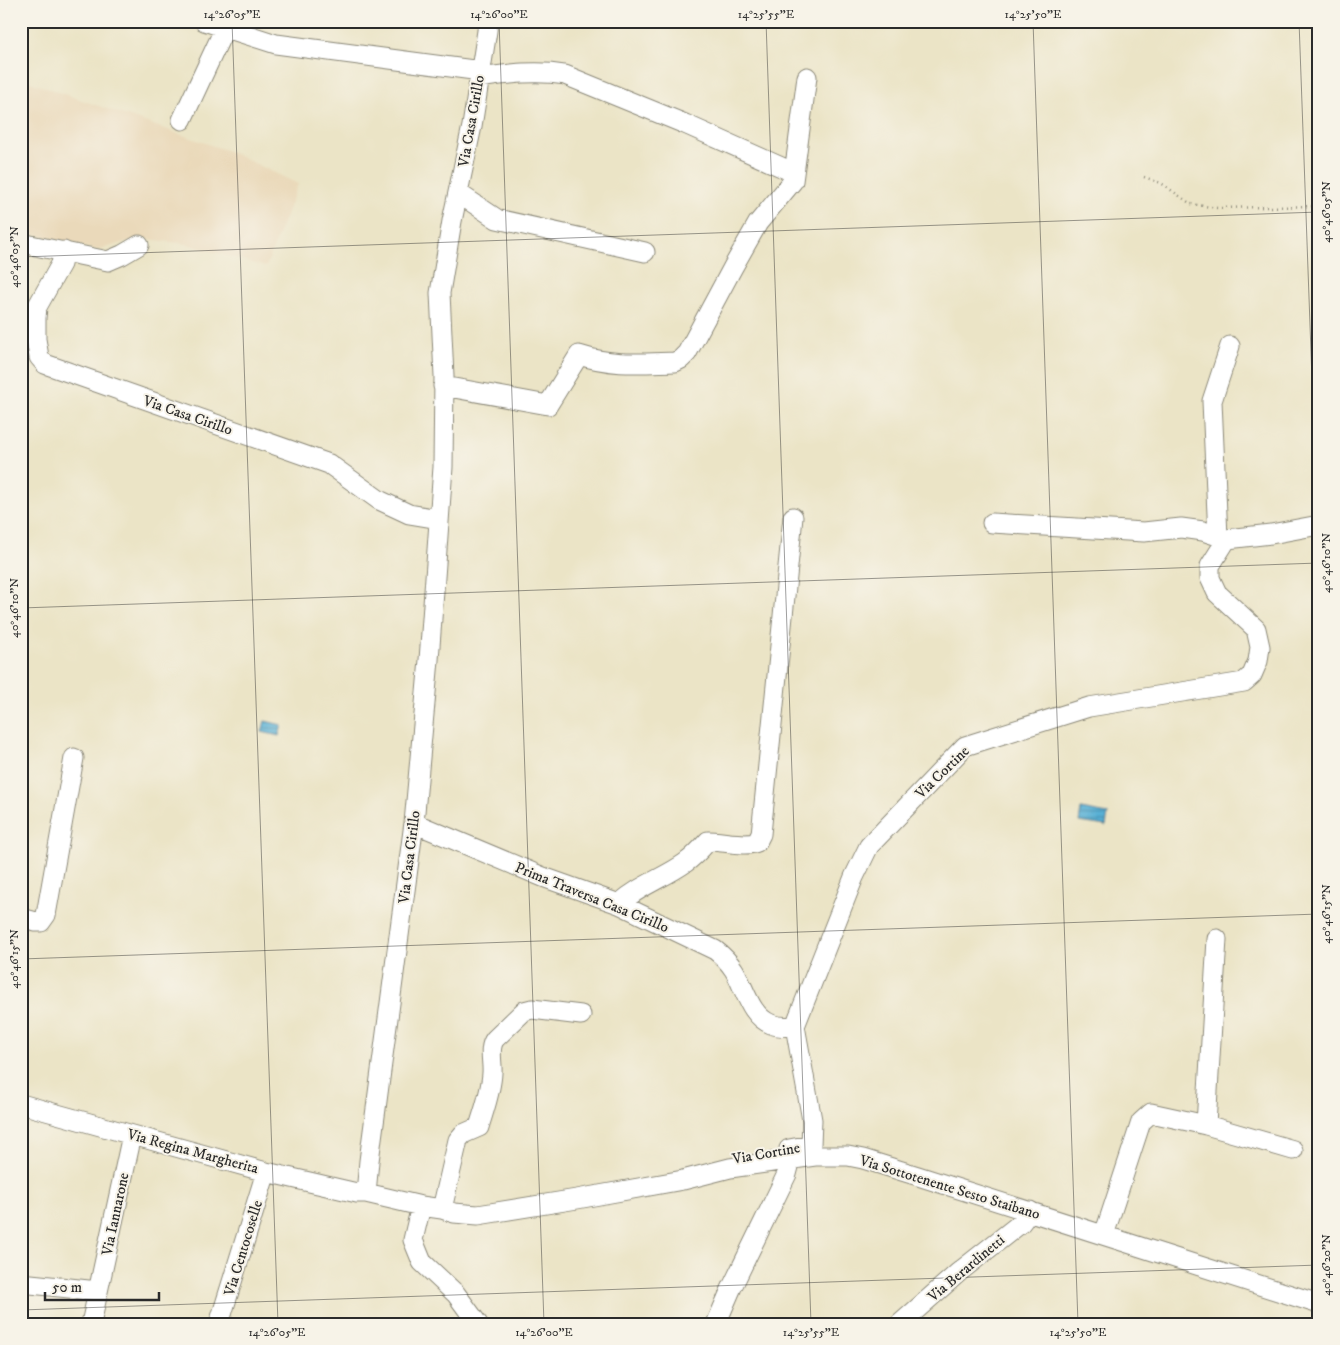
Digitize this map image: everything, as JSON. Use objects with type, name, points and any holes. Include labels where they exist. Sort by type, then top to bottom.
[{"type":"street","points":[[204,21],[227,25],[276,44],[480,74],[552,72],[565,75],[686,124],[788,170]]},
{"type":"street","name":"Via Casa Cirillo","points":[[366,1193],[414,823],[429,660],[443,467],[444,376],[440,293],[452,221],[472,126],[488,21]]},
{"type":"street","points":[[182,120],[227,25]]},
{"type":"street","points":[[443,386],[548,404],[579,355],[597,361],[623,364],[675,362],[681,360],[687,353],[758,223],[793,181],[807,77]]},
{"type":"street","points":[[458,193],[497,219],[645,252]]},
{"type":"street","points":[[21,243],[108,261],[139,245]]},
{"type":"street","name":"Via Casa Cirillo","points":[[64,251],[60,264],[38,307],[36,318],[36,339],[39,357],[45,364],[329,464],[379,500],[409,514],[439,519]]},
{"type":"street","points":[[1223,538],[1212,401],[1230,346]]},
{"type":"street","points":[[619,904],[634,892],[684,864],[708,841],[752,844],[757,842],[761,834],[793,516]]},
{"type":"street","points":[[992,523],[1144,532],[1181,528],[1204,531],[1223,538],[1271,534],[1319,525]]},
{"type":"street","name":"Via Cortine","points":[[683,1180],[691,1168],[730,1159],[811,1146],[812,1120],[795,1026],[854,877],[869,846],[965,746],[1089,707],[1244,682],[1252,675],[1258,660],[1260,647],[1256,629],[1217,593],[1210,578],[1210,566],[1223,538]]},
{"type":"street","points":[[21,918],[41,922],[46,915],[74,758]]},
{"type":"street","name":"Prima Traversa Casa Cirillo","points":[[414,823],[543,876],[619,904],[716,950],[726,959],[754,1011],[762,1019],[781,1027],[795,1026]]},
{"type":"street","points":[[1206,1125],[1217,939]]},
{"type":"street","points":[[442,1209],[458,1140],[463,1134],[479,1128],[490,1087],[492,1044],[495,1039],[524,1011],[532,1009],[580,1015]]},
{"type":"street","name":"Via Regina Margherita","points":[[21,1104],[266,1172],[357,1193],[366,1193]]},
{"type":"street","points":[[1104,1235],[1141,1122],[1151,1113],[1206,1125],[1294,1150]]},
{"type":"street","name":"Via Iannarone","points":[[90,1324],[132,1134]]},
{"type":"street","name":"Via Sottotenente Sesto Staibano","points":[[366,1193],[454,1213],[478,1215],[683,1180],[730,1168],[815,1156],[848,1156],[1030,1211],[1319,1304]]},
{"type":"street","points":[[716,1324],[787,1174],[791,1159]]},
{"type":"street","name":"Via Centocoselle","points":[[219,1324],[266,1172]]},
{"type":"street","points":[[421,1206],[413,1240],[422,1262],[456,1294],[478,1324]]},
{"type":"street","name":"Via Berardinetti","points":[[900,1324],[959,1272],[1021,1223],[1030,1211]]},
{"type":"street","points":[[21,1283],[98,1291]]},
{"type":"path","points":[[1144,178],[1161,183],[1192,204],[1217,208],[1319,206]]},
{"type":"shaded area","points":[[21,79],[231,152],[298,184],[266,267],[187,244],[140,238],[97,250],[21,231]]},
{"type":"water","points":[[265,721],[282,725],[279,736],[262,732]]},
{"type":"water","points":[[1081,809],[1108,814],[1106,826],[1079,822]]}]
